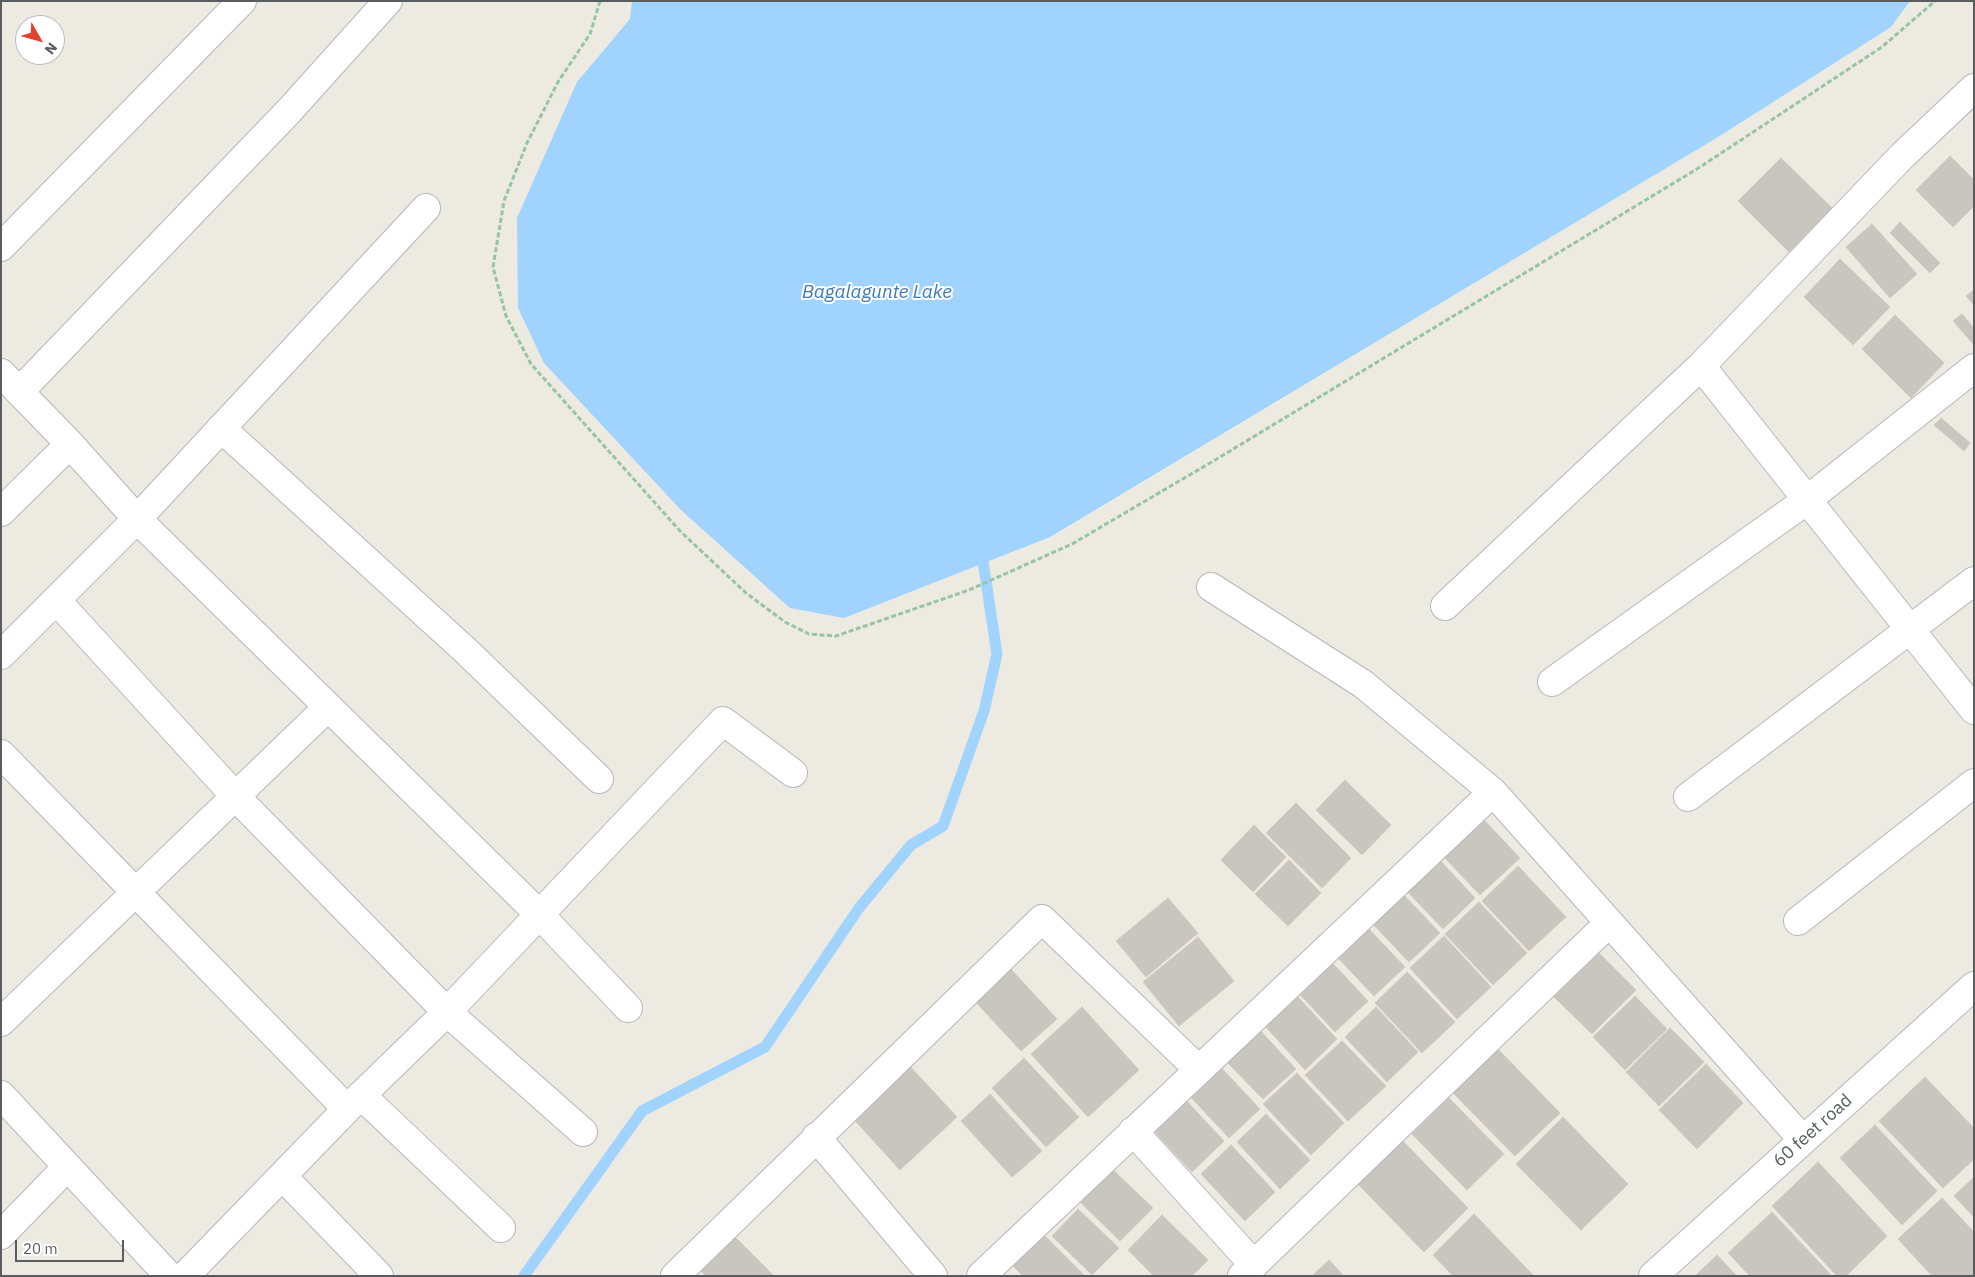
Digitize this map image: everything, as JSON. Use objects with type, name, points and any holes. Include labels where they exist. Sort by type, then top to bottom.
[{"type":"street","points":[[1,247],[242,1]]},
{"type":"street","points":[[388,1],[289,111],[10,382],[70,444],[136,519],[538,913],[628,1008]]},
{"type":"street","points":[[1445,606],[1702,366],[1902,156],[1974,88]]},
{"type":"street","points":[[1,655],[136,519],[426,208]]},
{"type":"street","points":[[1702,366],[1974,710]]},
{"type":"street","points":[[1552,682],[1807,500],[1974,368]]},
{"type":"street","points":[[221,428],[458,644],[599,779]]},
{"type":"street","points":[[1,512],[70,444]]},
{"type":"street","points":[[1688,796],[1910,631],[1974,581]]},
{"type":"street","points":[[1211,587],[1363,684],[1493,792],[1803,1140]]},
{"type":"street","points":[[56,600],[237,798],[446,1012],[583,1132]]},
{"type":"street","points":[[1,1022],[237,798],[328,707]]},
{"type":"street","points":[[185,1276],[354,1102],[446,1012],[538,913],[723,722],[793,773]]},
{"type":"street","points":[[1,754],[136,893],[354,1102],[501,1228]]},
{"type":"street","points":[[1798,921],[1974,783]]},
{"type":"street","points":[[981,1276],[1493,792]]},
{"type":"street","points":[[675,1276],[1042,919],[1199,1070]]},
{"type":"street","points":[[1133,1131],[1248,1270],[1609,923]]},
{"type":"street","name":"60 feet road","points":[[1652,1276],[1974,986]]},
{"type":"street","points":[[1,1095],[169,1276]]},
{"type":"street","points":[[816,1137],[934,1276]]},
{"type":"street","points":[[1,1236],[68,1167]]},
{"type":"street","points":[[282,1176],[378,1276]]},
{"type":"path","points":[[600,1],[590,34],[554,90],[527,143],[504,201],[493,266],[506,316],[531,364],[680,531],[746,593],[785,622],[809,634],[836,636],[969,590],[1072,544],[1224,455],[1698,169],[1882,47],[1935,1]]},
{"type":"water","name":"Bagalagunte Lake","points":[[632,1],[1910,1],[1891,27],[1718,137],[1050,537],[844,618],[790,608],[680,509],[544,363],[518,308],[517,218],[577,82],[630,19]]},
{"type":"building","points":[[1950,156],[1974,180],[1974,206],[1953,227],[1916,190]]},
{"type":"building","points":[[1781,158],[1832,208],[1789,252],[1738,201]]},
{"type":"building","points":[[1900,222],[1940,263],[1930,273],[1890,233]]},
{"type":"building","points":[[1872,224],[1917,274],[1890,298],[1846,247]]},
{"type":"building","points":[[1840,259],[1890,307],[1853,345],[1804,297]]},
{"type":"building","points":[[1974,290],[1974,305],[1966,296]]},
{"type":"building","points":[[1962,314],[1974,328],[1974,345],[1953,321]]},
{"type":"building","points":[[1895,315],[1944,363],[1911,398],[1862,349]]},
{"type":"building","points":[[1941,418],[1970,443],[1964,451],[1934,425]]},
{"type":"building","points":[[1345,780],[1391,825],[1362,855],[1316,810]]},
{"type":"building","points":[[1296,803],[1351,858],[1322,888],[1266,833]]},
{"type":"building","points":[[1483,819],[1520,858],[1480,895],[1443,856]]},
{"type":"building","points":[[1254,825],[1286,857],[1253,892],[1221,860]]},
{"type":"building","points":[[1436,856],[1475,898],[1443,929],[1403,887]]},
{"type":"building","points":[[1289,860],[1321,893],[1288,926],[1255,894]]},
{"type":"building","points":[[1518,866],[1566,917],[1529,951],[1482,901]]},
{"type":"building","points":[[1400,891],[1440,933],[1409,962],[1369,920]]},
{"type":"building","points":[[1168,898],[1198,933],[1146,977],[1116,941]]},
{"type":"building","points":[[1479,902],[1527,953],[1493,985],[1445,934]]},
{"type":"building","points":[[1367,927],[1405,967],[1374,996],[1337,957]]},
{"type":"building","points":[[1444,936],[1491,987],[1457,1019],[1410,968]]},
{"type":"building","points":[[1198,937],[1234,981],[1179,1026],[1143,982]]},
{"type":"building","points":[[1599,953],[1636,990],[1592,1034],[1554,997]]},
{"type":"building","points":[[1326,956],[1368,1001],[1335,1032],[1293,987]]},
{"type":"building","points":[[1008,966],[1057,1019],[1021,1051],[972,998]]},
{"type":"building","points":[[1407,972],[1455,1022],[1422,1053],[1375,1003]]},
{"type":"building","points":[[1297,996],[1337,1039],[1305,1070],[1265,1026]]},
{"type":"building","points":[[1635,996],[1667,1029],[1625,1070],[1593,1037]]},
{"type":"building","points":[[1082,1007],[1139,1070],[1088,1117],[1031,1054]]},
{"type":"building","points":[[1376,1007],[1418,1052],[1387,1082],[1345,1037]]},
{"type":"building","points":[[1256,1026],[1296,1069],[1263,1099],[1222,1057]]},
{"type":"building","points":[[1670,1028],[1704,1062],[1659,1106],[1626,1072]]},
{"type":"building","points":[[1342,1041],[1386,1086],[1348,1121],[1305,1075]]},
{"type":"building","points":[[1494,1045],[1560,1113],[1515,1156],[1449,1089]]},
{"type":"building","points":[[1024,1058],[1079,1117],[1046,1147],[992,1088]]},
{"type":"building","points":[[1215,1061],[1260,1109],[1229,1138],[1184,1090]]},
{"type":"building","points":[[906,1062],[957,1117],[900,1170],[849,1114]]},
{"type":"building","points":[[1706,1064],[1743,1103],[1697,1149],[1659,1110]]},
{"type":"building","points":[[1297,1073],[1344,1123],[1311,1155],[1263,1104]]},
{"type":"building","points":[[1925,1077],[1974,1128],[1974,1159],[1943,1188],[1879,1121]]},
{"type":"building","points":[[990,1094],[1042,1151],[1012,1177],[961,1121]]},
{"type":"building","points":[[1182,1096],[1224,1141],[1192,1172],[1150,1127]]},
{"type":"building","points":[[1449,1098],[1504,1154],[1467,1190],[1412,1134]]},
{"type":"building","points":[[1266,1114],[1310,1160],[1280,1189],[1237,1142]]},
{"type":"building","points":[[1563,1117],[1628,1184],[1581,1230],[1516,1164]]},
{"type":"building","points":[[1875,1125],[1937,1191],[1902,1225],[1840,1158]]},
{"type":"building","points":[[1397,1135],[1468,1208],[1424,1252],[1353,1179]]},
{"type":"building","points":[[1231,1145],[1275,1192],[1245,1221],[1201,1174]]},
{"type":"building","points":[[1818,1162],[1887,1236],[1846,1276],[1837,1276],[1772,1206]]},
{"type":"building","points":[[1109,1166],[1153,1208],[1120,1241],[1077,1199]]},
{"type":"building","points":[[1974,1177],[1974,1217],[1954,1196]]},
{"type":"building","points":[[1942,1198],[1974,1232],[1974,1276],[1932,1276],[1898,1239]]},
{"type":"building","points":[[1078,1209],[1119,1248],[1092,1275],[1052,1236]]},
{"type":"building","points":[[1772,1212],[1832,1276],[1750,1276],[1728,1253]]},
{"type":"building","points":[[1474,1214],[1534,1276],[1453,1276],[1433,1255]]},
{"type":"building","points":[[1162,1215],[1208,1260],[1192,1276],[1154,1276],[1128,1250]]},
{"type":"building","points":[[1040,1231],[1085,1276],[1023,1276],[1009,1262]]},
{"type":"building","points":[[733,1235],[774,1276],[706,1276],[699,1269]]},
{"type":"building","points":[[1717,1255],[1737,1276],[1695,1276]]},
{"type":"building","points":[[1329,1260],[1344,1276],[1312,1276]]},
{"type":"waterway","points":[[524,1276],[642,1111],[765,1047],[859,908],[911,845],[943,826],[984,711],[997,654],[981,548]]}]
